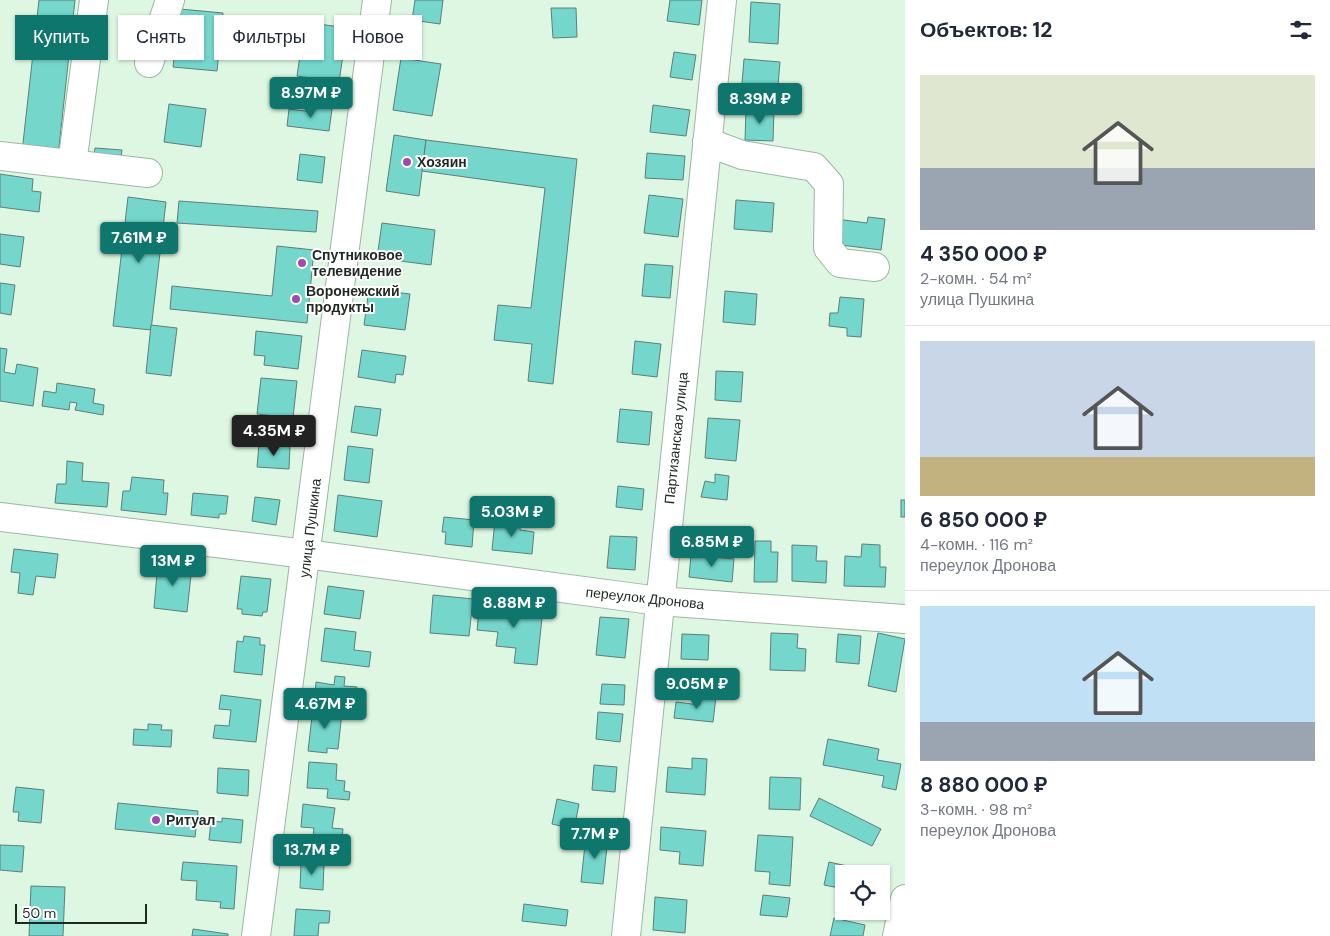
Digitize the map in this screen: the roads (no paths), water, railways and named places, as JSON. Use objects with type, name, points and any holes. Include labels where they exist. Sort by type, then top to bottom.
[{"type":"street","points":[[72,164],[94,0]]},
{"type":"street","points":[[149,63],[170,0]]},
{"type":"street","name":"улица Пушкина","points":[[256,936],[377,0]]},
{"type":"street","name":"Партизанская улица","points":[[629,935],[659,601],[722,0]]},
{"type":"street","points":[[707,142],[742,156],[814,167],[829,184],[828,248],[840,262],[875,267]]},
{"type":"street","points":[[0,156],[148,173]]},
{"type":"street","name":"переулок Дронова","points":[[0,518],[306,554],[659,601],[905,619]]},
{"type":"street","points":[[897,936],[905,900]]},
{"type":"place","name":"Хозяин","points":[[407,162]]},
{"type":"place","name":"Спутниковое телевидение","points":[[302,263]]},
{"type":"place","name":"Воронежский продукты","points":[[296,299]]},
{"type":"place","name":"Ритуал","points":[[156,820]]}]
